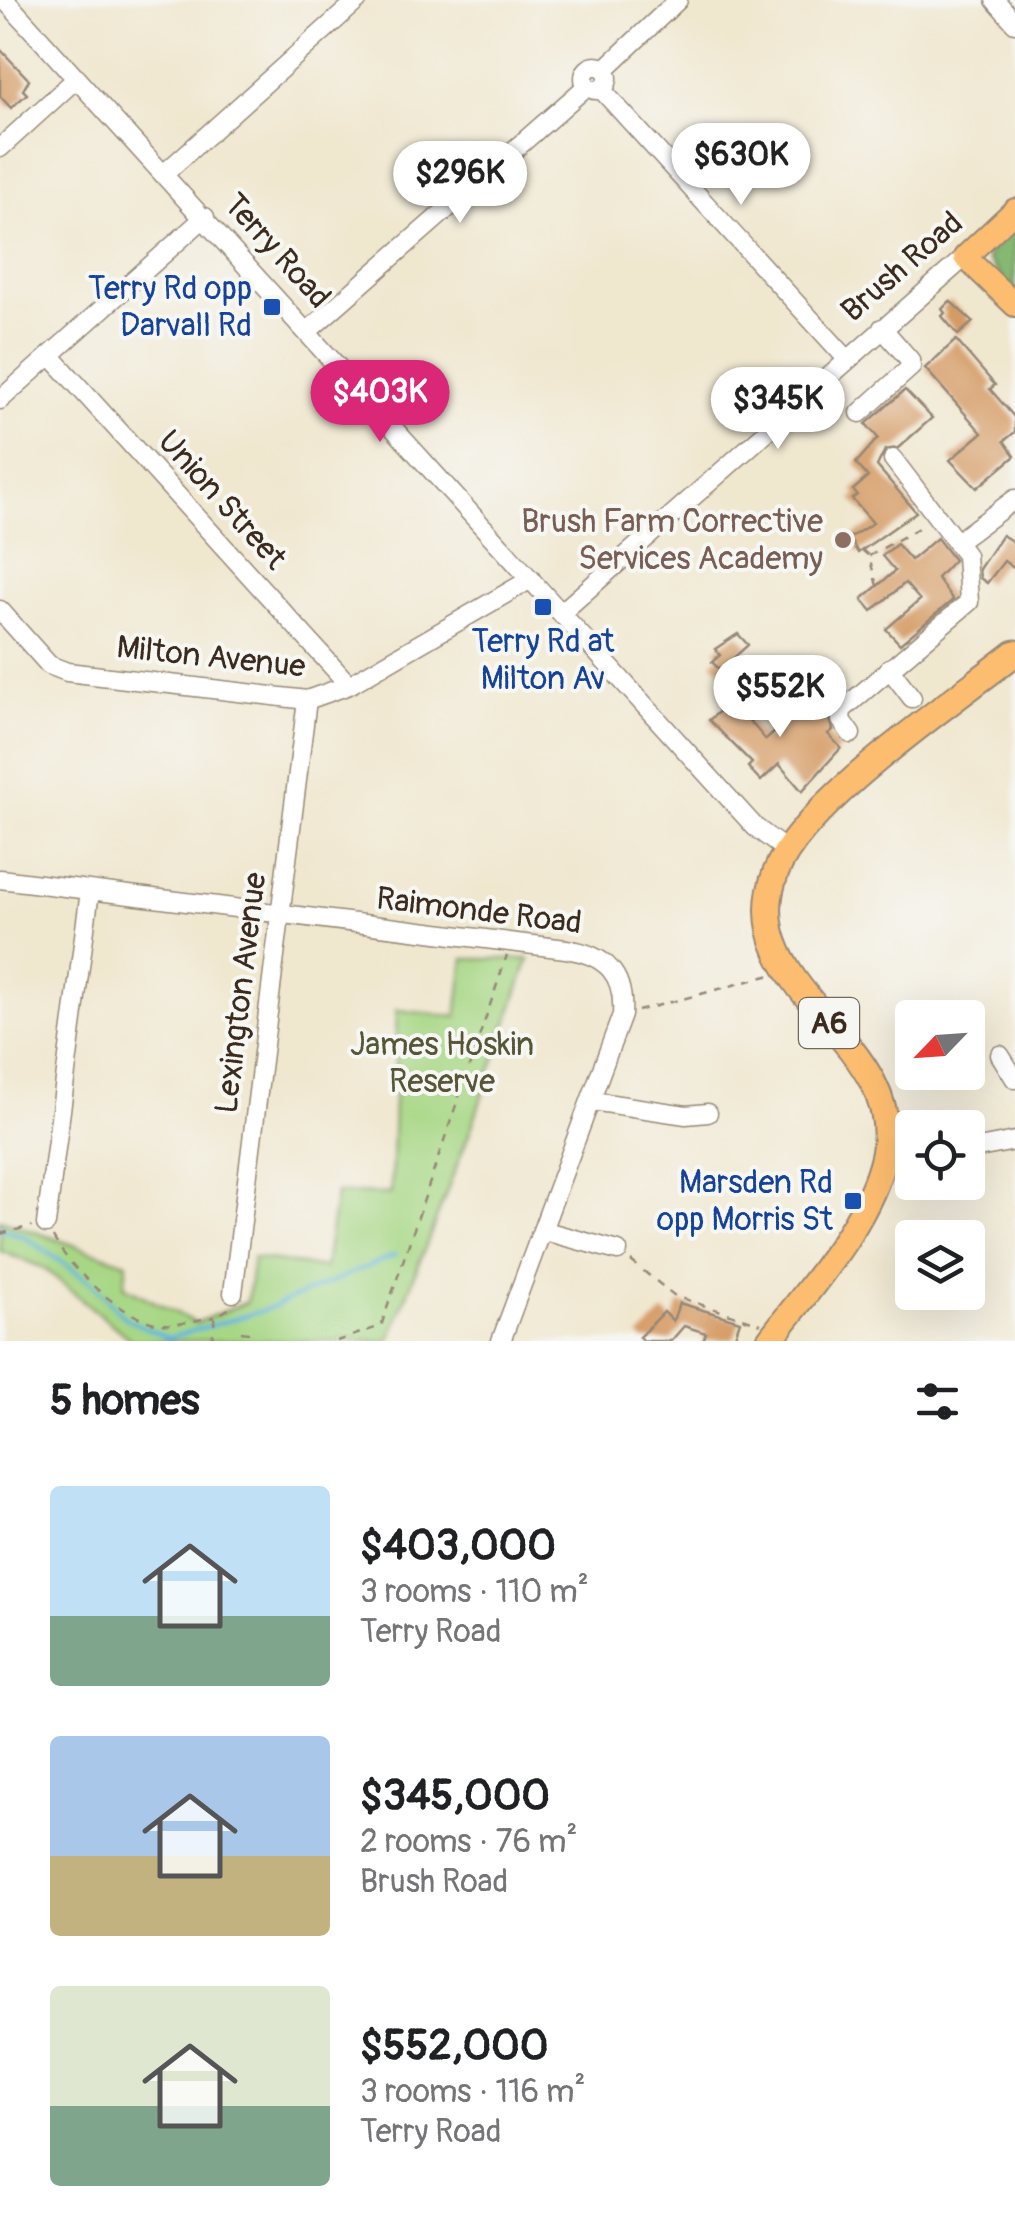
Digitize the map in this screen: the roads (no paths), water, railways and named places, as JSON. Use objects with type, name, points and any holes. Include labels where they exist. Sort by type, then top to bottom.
[{"type":"highway","name":"A6","points":[[766,1333],[826,1266],[868,1196],[885,1151],[886,1130],[882,1104],[866,1068],[812,1005],[779,954],[771,895],[776,870],[828,801],[1015,653]]},
{"type":"highway","points":[[788,852],[785,917],[795,955],[815,989],[860,1037],[885,1075],[896,1110]]},
{"type":"highway","points":[[826,1266],[873,1214],[895,1173]]},
{"type":"main road","name":"Brush Road","points":[[965,257],[1015,210]]},
{"type":"main road","points":[[965,257],[1015,304]]},
{"type":"street","name":"Terry Road","points":[[5,0],[166,172],[755,828],[788,852]]},
{"type":"street","points":[[166,172],[358,0]]},
{"type":"street","points":[[678,0],[605,68],[595,65],[586,70],[594,87],[847,358]]},
{"type":"street","points":[[994,0],[1015,23]]},
{"type":"street","points":[[0,148],[78,78]]},
{"type":"street","points":[[309,330],[594,87]]},
{"type":"street","points":[[0,400],[204,216]]},
{"type":"street","name":"Brush Road","points":[[562,613],[965,257]]},
{"type":"street","points":[[860,413],[911,368],[882,328]]},
{"type":"street","name":"Union Street","points":[[50,354],[349,685]]},
{"type":"street","points":[[851,734],[841,720],[842,710],[969,602],[966,555],[893,459]]},
{"type":"street","points":[[957,542],[1015,499]]},
{"type":"street","name":"Milton Avenue","points":[[0,610],[49,665],[67,672],[307,700],[349,685],[531,579]]},
{"type":"street","points":[[889,668],[912,698]]},
{"type":"street","name":"Lexington Avenue","points":[[233,1294],[307,700]]},
{"type":"street","name":"Raimonde Road","points":[[0,879],[281,917],[587,952],[616,972],[624,993],[622,1016],[592,1102]]},
{"type":"street","points":[[46,1224],[90,891]]},
{"type":"street","points":[[1000,1054],[1015,1079]]},
{"type":"street","points":[[501,1341],[592,1102],[686,1116],[708,1112]]},
{"type":"street","points":[[985,1146],[1015,1140]]},
{"type":"street","points":[[545,1231],[618,1251]]},
{"type":"waterway","points":[[0,1228],[25,1237],[91,1282],[126,1319],[168,1338],[265,1310],[395,1255]]},
{"type":"place","name":"Terry Rd opp Darvall Rd","points":[[272,307]]},
{"type":"place","name":"Brush Farm Corrective Services Academy","points":[[843,540]]},
{"type":"place","name":"Terry Rd at Milton Av","points":[[543,607]]},
{"type":"place","name":"Marsden Rd opp Morris St","points":[[853,1201]]},
{"type":"park label","name":"James Hoskin Reserve","points":[[442,1064]]}]
